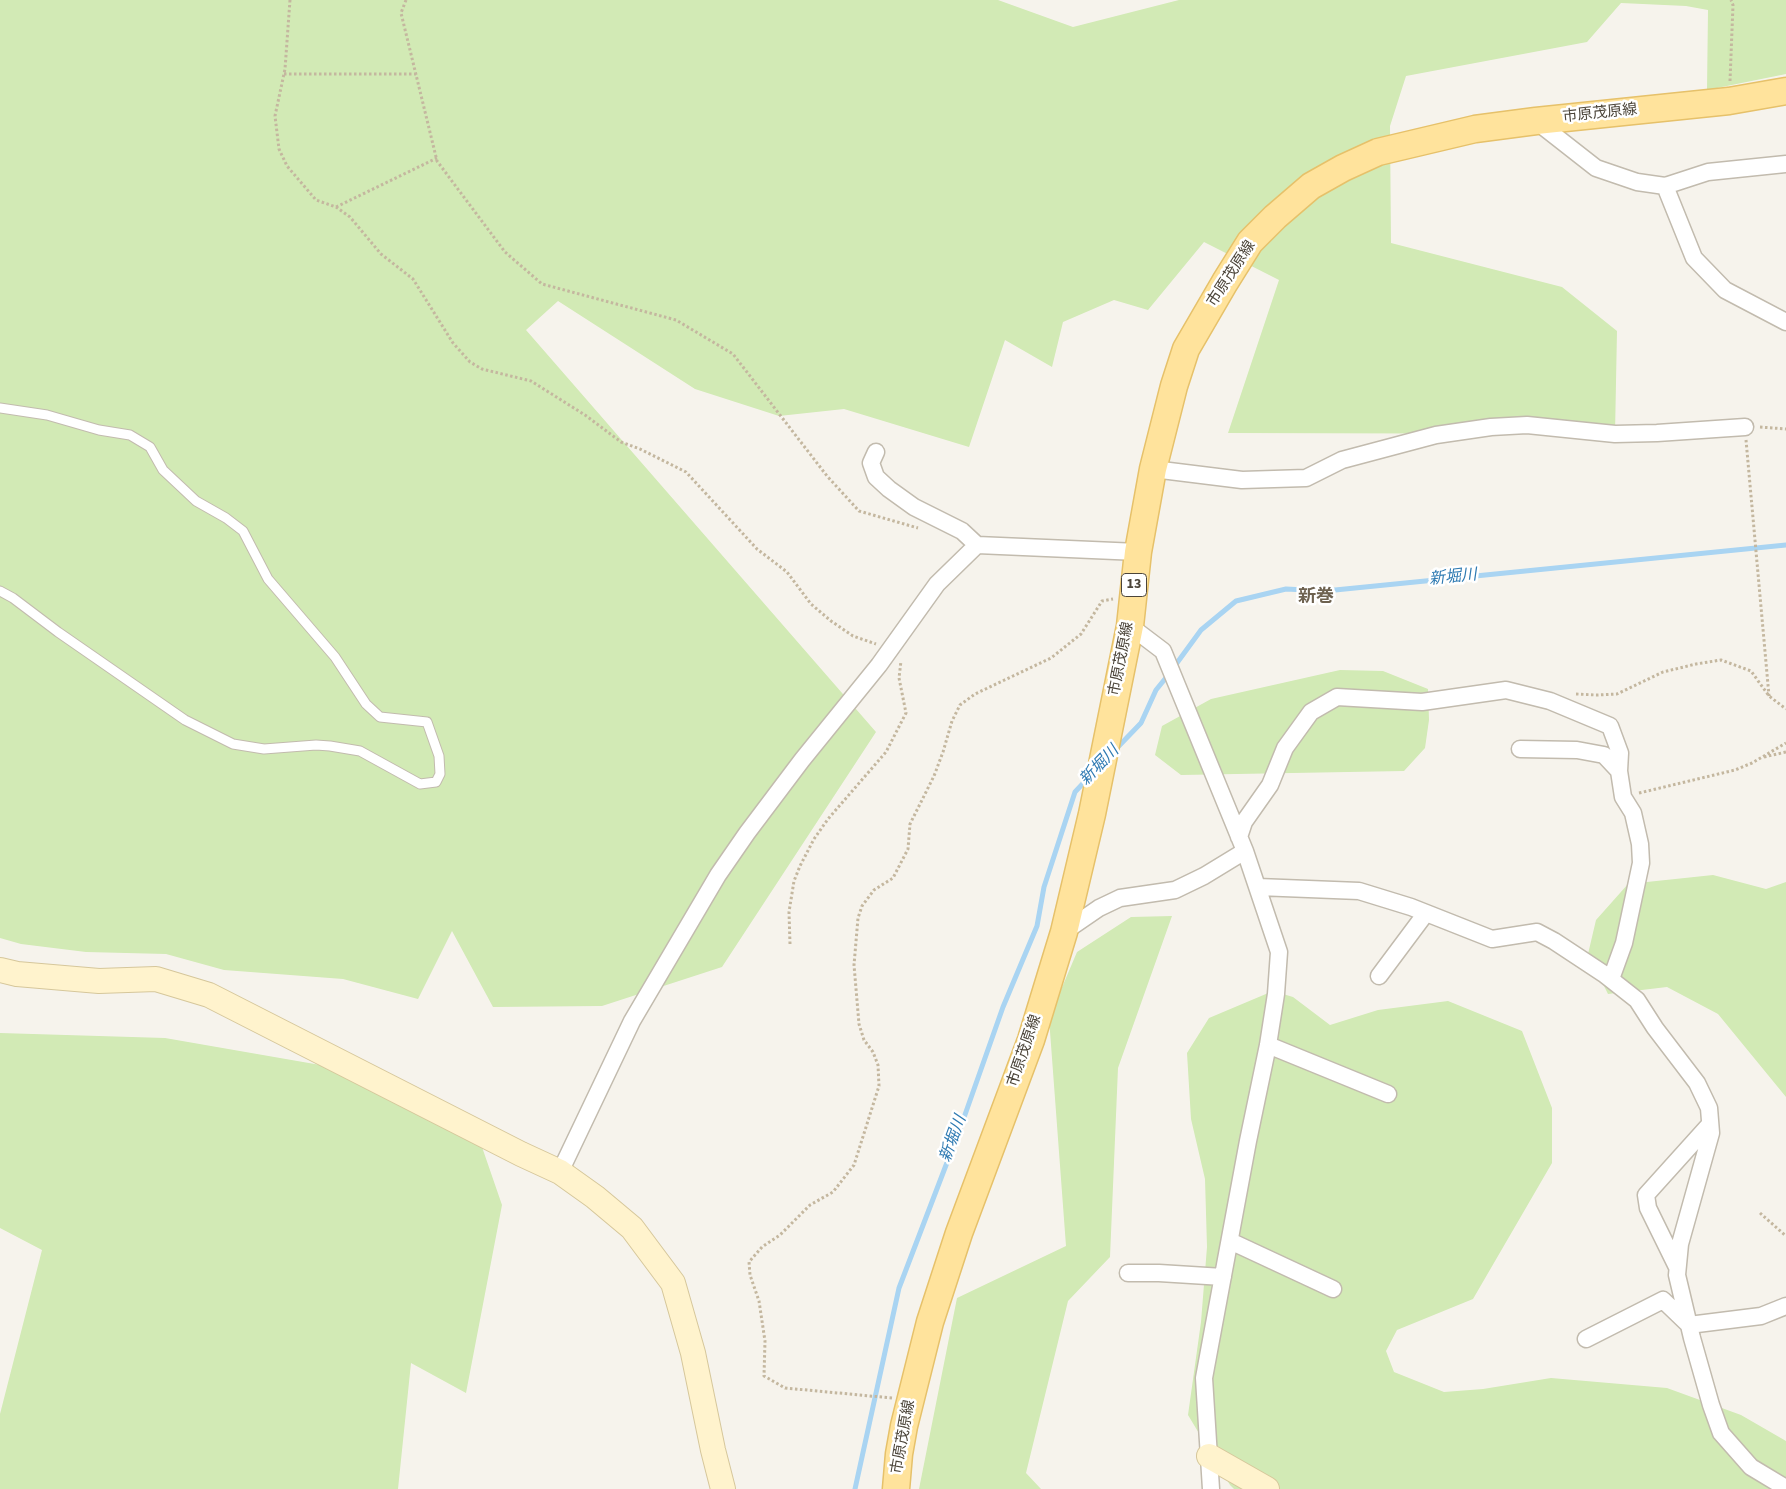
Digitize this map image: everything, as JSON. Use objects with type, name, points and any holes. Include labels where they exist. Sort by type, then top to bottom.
[{"type":"main road","name":"市原茂原線","points":[[896,1489],[899,1454],[910,1400],[930,1322],[956,1242],[1031,1040],[1064,932],[1092,814],[1130,626],[1138,552],[1153,469],[1174,386],[1186,349],[1250,242],[1275,217],[1311,186],[1343,168],[1378,152],[1475,129],[1729,101],[1786,91]]},
{"type":"street","points":[[1536,121],[1596,168],[1637,182],[1665,186],[1708,172],[1786,164]]},
{"type":"street","points":[[1665,186],[1694,258],[1725,290],[1786,322]]},
{"type":"street","points":[[1153,469],[1242,480],[1306,478],[1342,460],[1436,435],[1491,427],[1527,425],[1615,434],[1745,427]]},
{"type":"street","points":[[876,452],[871,463],[876,477],[889,489],[914,507],[962,531],[978,545],[1138,552]]},
{"type":"street","points":[[560,1172],[632,1021],[718,875],[747,833],[890,649],[937,584],[978,545]]},
{"type":"street","points":[[1130,626],[1163,651],[1242,844],[1279,952],[1276,994],[1268,1044],[1204,1378],[1211,1489]]},
{"type":"street","points":[[1064,932],[1099,908],[1120,898],[1175,890],[1204,876],[1242,844],[1244,822],[1270,785],[1286,748],[1311,712],[1338,697],[1422,702],[1506,690],[1541,699],[1610,726],[1620,753],[1619,771],[1624,797],[1633,813],[1640,844],[1641,863],[1624,943],[1611,980]]},
{"type":"street","points":[[1520,749],[1577,750],[1604,755],[1619,771]]},
{"type":"street","points":[[1258,887],[1359,891],[1426,913],[1492,939],[1537,932],[1554,941],[1637,1000],[1655,1028],[1697,1083],[1709,1108],[1711,1133],[1680,1244],[1677,1275],[1711,1405],[1721,1433],[1751,1467],[1786,1488]]},
{"type":"street","points":[[1379,976],[1426,913]]},
{"type":"street","points":[[0,970],[17,974],[99,981],[156,979],[209,995],[560,1172],[595,1197],[632,1228],[674,1283],[693,1353],[712,1450],[724,1489]]},
{"type":"street","points":[[1268,1044],[1388,1094]]},
{"type":"street","points":[[1678,1268],[1648,1208],[1646,1195],[1710,1124]]},
{"type":"street","points":[[1230,1242],[1333,1289]]},
{"type":"street","points":[[1128,1272],[1223,1277]]},
{"type":"street","points":[[1586,1339],[1663,1300],[1689,1326]]},
{"type":"street","points":[[1689,1326],[1761,1316],[1786,1306]]},
{"type":"street","points":[[1209,1456],[1267,1489]]},
{"type":"lane","points":[[0,408],[47,415],[100,430],[130,435],[150,448],[163,470],[196,501],[226,518],[243,531],[268,579],[335,657],[366,704],[380,717],[428,722],[439,756],[440,774],[436,782],[420,784],[360,751],[316,745],[264,749],[234,744],[185,720],[58,632],[14,598],[0,591]]},
{"type":"path","points":[[290,0],[284,74],[275,116],[279,149],[287,166],[316,200],[336,207],[350,217],[381,254],[413,279],[453,343],[470,362],[482,369],[532,381],[586,415],[621,442],[640,449],[686,472],[757,548],[787,572],[811,604],[853,636],[890,649]]},
{"type":"path","points":[[406,0],[401,13],[437,158],[505,252],[542,284],[676,320],[733,354],[827,476],[860,511],[923,530]]},
{"type":"path","points":[[1729,101],[1733,5],[1731,0]]},
{"type":"path","points":[[284,74],[416,74]]},
{"type":"path","points":[[336,207],[437,158]]},
{"type":"path","points":[[1769,696],[1745,427],[1786,429]]},
{"type":"path","points":[[910,1400],[785,1388],[764,1376],[764,1341],[759,1301],[750,1275],[749,1262],[762,1247],[780,1235],[810,1205],[833,1192],[854,1165],[879,1086],[878,1065],[873,1052],[864,1040],[858,1024],[854,965],[858,918],[862,906],[874,890],[893,878],[908,849],[910,824],[934,776],[952,721],[960,705],[975,694],[1050,658],[1081,634],[1102,601],[1133,595]]},
{"type":"path","points":[[790,944],[789,912],[794,881],[800,866],[814,839],[828,819],[886,752],[906,713],[899,678],[905,628]]},
{"type":"path","points":[[1569,693],[1617,694],[1663,672],[1721,660],[1751,671],[1769,696],[1786,709]]},
{"type":"path","points":[[1624,797],[1734,770],[1761,758],[1786,743]]},
{"type":"path","points":[[1761,758],[1786,752]]},
{"type":"path","points":[[1760,1213],[1786,1236]]},
{"type":"green space","points":[[0,0],[998,0],[1073,27],[1179,0],[1786,0],[1786,74],[1707,90],[1708,10],[1686,6],[1621,3],[1587,42],[1406,76],[1390,126],[1391,243],[1562,287],[1617,331],[1615,434],[1228,433],[1279,280],[1204,242],[1148,310],[1114,300],[1063,322],[1052,367],[1005,340],[969,447],[844,409],[779,416],[695,389],[558,301],[526,330],[876,732],[722,967],[602,1006],[493,1007],[452,931],[418,999],[343,979],[224,970],[166,954],[86,952],[21,944],[0,938]]},
{"type":"green space","points":[[1340,670],[1383,671],[1428,689],[1429,720],[1425,748],[1404,771],[1181,775],[1155,755],[1162,726],[1211,699]]},
{"type":"green space","points":[[1713,875],[1766,889],[1786,882],[1786,1097],[1718,1014],[1667,987],[1608,994],[1588,954],[1596,920],[1628,884]]},
{"type":"green space","points":[[1172,916],[1118,1068],[1110,1257],[1068,1301],[1026,1473],[1041,1489],[919,1489],[957,1298],[1066,1246],[1049,1018],[1077,952],[1131,917]]},
{"type":"green space","points":[[1273,991],[1293,997],[1330,1025],[1378,1010],[1448,1001],[1522,1031],[1552,1108],[1552,1163],[1473,1299],[1397,1330],[1386,1351],[1394,1372],[1444,1392],[1483,1389],[1551,1378],[1667,1388],[1741,1415],[1786,1441],[1786,1489],[1234,1489],[1188,1415],[1201,1322],[1207,1247],[1205,1179],[1191,1119],[1187,1053],[1209,1018]]},
{"type":"green space","points":[[0,1033],[165,1038],[349,1070],[482,1147],[502,1205],[466,1393],[411,1363],[398,1489],[0,1489],[0,1414],[42,1250],[0,1228]]},
{"type":"waterway","name":"新堀川","points":[[1174,667],[1201,630],[1236,601],[1286,589],[1325,591],[1786,545]]},
{"type":"waterway","name":"新堀川","points":[[1115,750],[1141,723],[1156,690],[1169,674]]},
{"type":"waterway","name":"新堀川","points":[[855,1489],[899,1288],[961,1126],[1003,1007],[1037,926],[1044,887],[1075,792],[1089,777]]},
{"type":"district","name":"新巻","points":[[1316,598]]}]
